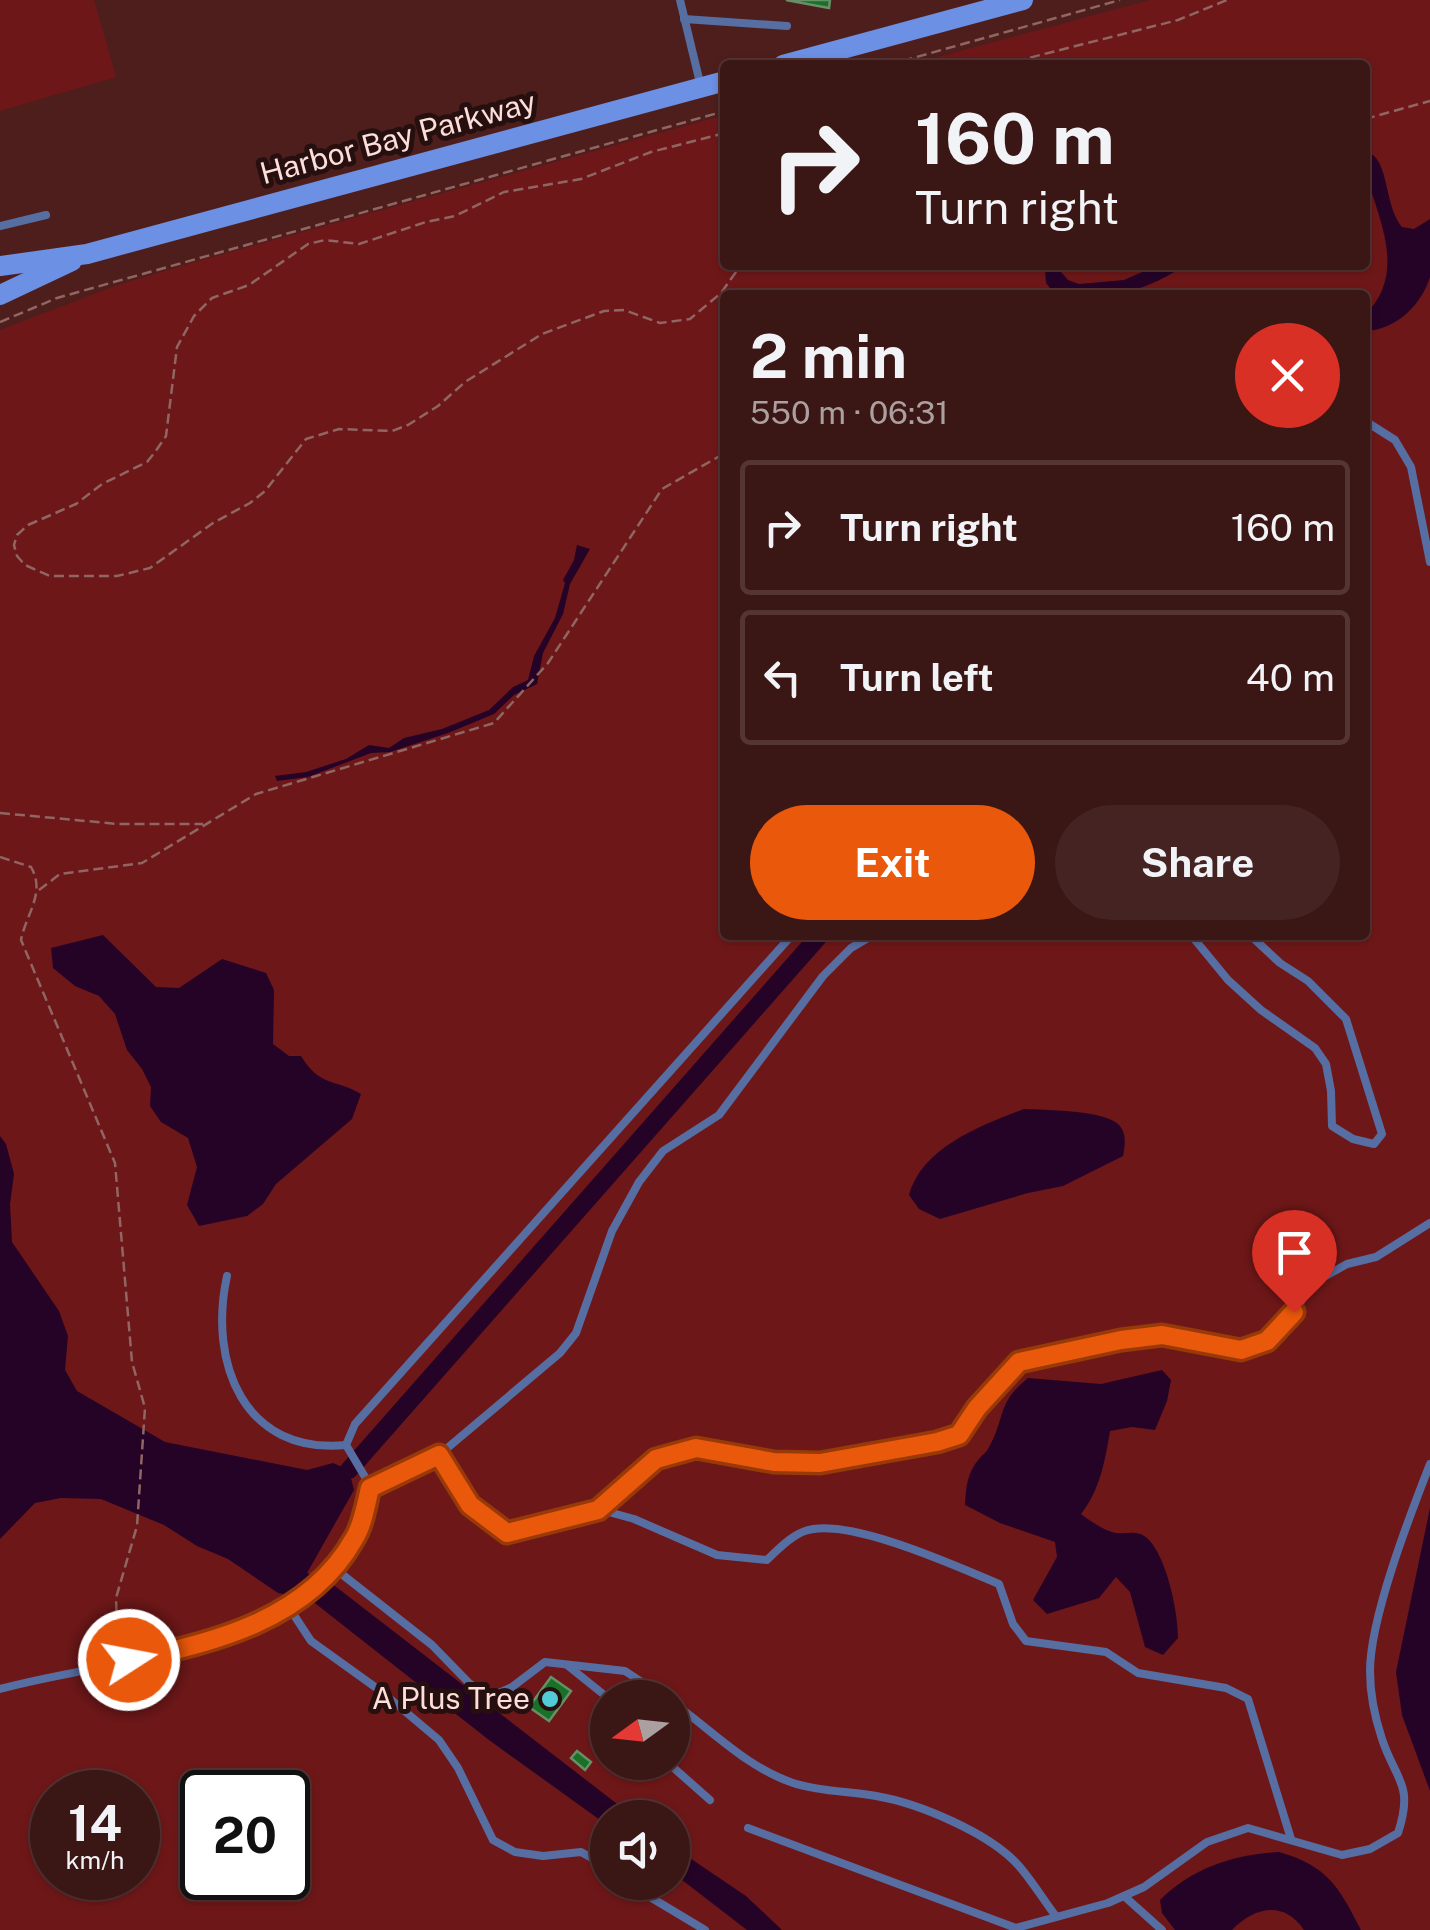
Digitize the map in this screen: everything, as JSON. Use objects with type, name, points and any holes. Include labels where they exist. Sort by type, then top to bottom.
[{"type":"main road","points":[[801,60],[1023,0]]},
{"type":"main road","name":"Harbor Bay Parkway","points":[[0,266],[87,254],[720,82]]},
{"type":"main road","name":"Harbor Bay Parkway","points":[[0,295],[87,254]]},
{"type":"lane","points":[[680,0],[701,88]]},
{"type":"lane","points":[[684,19],[787,26]]},
{"type":"lane","points":[[0,226],[46,215]]},
{"type":"lane","points":[[1370,424],[1395,440],[1411,467],[1430,562]]},
{"type":"lane","points":[[346,1445],[355,1424],[788,940]]},
{"type":"lane","points":[[370,1488],[439,1455],[560,1354],[576,1334],[612,1231],[638,1182],[663,1151],[719,1116],[823,976],[864,940]]},
{"type":"lane","points":[[1196,940],[1250,1000],[1315,1048],[1326,1064],[1332,1090],[1332,1126],[1353,1139],[1374,1144],[1382,1134],[1377,1111],[1346,1020],[1308,981],[1280,964],[1255,940]]},
{"type":"lane","points":[[439,1455],[470,1505],[507,1533],[598,1510],[656,1459],[696,1448],[774,1462],[820,1463],[937,1442],[959,1435],[977,1408],[1019,1362],[1162,1335],[1241,1350],[1267,1341],[1294,1312],[1313,1283],[1347,1264],[1376,1257],[1430,1223]]},
{"type":"lane","points":[[227,1276],[221,1300],[222,1336],[231,1374],[249,1413],[278,1436],[346,1445]]},
{"type":"lane","points":[[0,1689],[57,1673],[189,1649],[230,1637],[298,1599],[334,1568],[356,1537],[370,1488],[346,1445]]},
{"type":"lane","points":[[748,1828],[1016,1928],[1108,1903],[1144,1887],[1207,1842],[1248,1828],[1342,1856],[1370,1850],[1398,1833],[1406,1810],[1404,1785],[1382,1741],[1370,1668],[1381,1611],[1430,1464]]},
{"type":"lane","points":[[598,1510],[634,1519],[718,1555],[767,1560],[805,1530],[852,1531],[909,1548],[999,1584],[1013,1624],[1026,1641],[1106,1652],[1138,1673],[1226,1688],[1248,1699],[1291,1839]]},
{"type":"lane","points":[[334,1568],[490,1698],[545,1662],[625,1671],[639,1680]]},
{"type":"lane","points":[[288,1606],[312,1641],[439,1740],[458,1768],[493,1840],[515,1852],[544,1856],[581,1852],[590,1857]]},
{"type":"lane","points":[[567,1665],[590,1684]]},
{"type":"lane","points":[[690,1716],[744,1758],[790,1782],[909,1803],[977,1835],[1017,1863],[1056,1915]]},
{"type":"lane","points":[[687,1780],[710,1800]]},
{"type":"lane","points":[[1124,1896],[1162,1930]]},
{"type":"lane","points":[[655,1900],[705,1930]]},
{"type":"path","points":[[906,60],[1120,0]]},
{"type":"path","points":[[1020,60],[1178,20],[1227,0]]},
{"type":"path","points":[[1370,119],[1430,101]]},
{"type":"path","points":[[0,322],[57,298],[720,112]]},
{"type":"path","points":[[720,135],[651,152],[580,179],[504,192],[455,216],[359,244],[324,240],[308,244],[250,285],[212,298],[194,316],[177,348],[166,436],[148,462],[102,484],[76,504],[28,524],[17,535],[17,556],[26,565],[50,576],[117,576],[150,568],[213,523],[250,504],[306,439],[339,428],[392,431],[408,425],[465,382],[542,334],[604,311],[624,310],[672,324],[690,319],[720,294]]},
{"type":"path","points":[[129,1660],[117,1624],[116,1598],[137,1526],[145,1408],[132,1362],[115,1164],[22,940],[38,892],[60,874],[142,863],[256,794],[494,723],[548,663],[662,489],[720,456]]},
{"type":"path","points":[[0,812],[118,824],[206,824]]},
{"type":"path","points":[[0,856],[31,868],[38,892]]},
{"type":"shaded area","points":[[0,0],[94,0],[116,77],[0,111]]},
{"type":"shaded area","points":[[1150,0],[1430,0],[1430,1930],[0,1930],[0,330],[115,286],[720,116],[720,270],[1370,270],[1370,60],[927,60]]},
{"type":"shaded area","points":[[1370,156],[1382,169],[1402,227],[1414,229],[1430,219],[1430,277],[1421,297],[1407,313],[1388,326],[1370,330],[1370,309],[1385,282],[1387,264],[1383,228],[1370,188]]},
{"type":"shaded area","points":[[1045,270],[1059,270],[1068,280],[1079,284],[1124,280],[1147,270],[1177,270],[1133,290],[1052,290],[1046,283]]},
{"type":"shaded area","points":[[577,545],[590,549],[570,584],[563,614],[543,653],[537,684],[514,695],[494,714],[448,733],[390,752],[371,753],[308,777],[277,781],[275,776],[306,772],[346,759],[369,745],[389,748],[404,738],[442,729],[489,710],[513,687],[528,680],[534,656],[555,618],[563,580]]},
{"type":"shaded area","points":[[103,935],[156,987],[179,988],[222,959],[266,973],[274,990],[273,1044],[289,1056],[301,1056],[322,1078],[361,1094],[352,1119],[276,1184],[263,1204],[247,1216],[199,1226],[187,1205],[197,1167],[188,1138],[161,1122],[150,1106],[151,1087],[127,1050],[115,1014],[99,996],[75,986],[53,968],[51,948]]},
{"type":"shaded area","points":[[1024,1109],[1074,1112],[1112,1120],[1123,1132],[1123,1156],[1063,1186],[940,1219],[919,1209],[909,1195],[916,1178],[940,1151],[990,1122]]},
{"type":"shaded area","points":[[0,1136],[14,1174],[10,1204],[12,1242],[59,1311],[68,1336],[65,1370],[77,1391],[165,1442],[307,1470],[333,1463],[349,1470],[354,1490],[307,1573],[331,1583],[612,1800],[590,1800],[590,1813],[489,1740],[311,1600],[278,1593],[228,1559],[197,1546],[164,1525],[101,1499],[61,1498],[35,1503],[0,1539]]},
{"type":"shaded area","points":[[1162,1370],[1171,1380],[1155,1430],[1132,1427],[1110,1431],[1097,1485],[1081,1514],[1112,1532],[1143,1536],[1154,1546],[1170,1585],[1178,1638],[1163,1655],[1145,1647],[1130,1592],[1116,1577],[1099,1598],[1047,1614],[1033,1600],[1057,1557],[1055,1542],[1000,1523],[965,1505],[972,1470],[988,1449],[1006,1403],[1028,1378],[1101,1384]]},
{"type":"shaded area","points":[[1430,1508],[1430,1791],[1402,1715],[1396,1672]]},
{"type":"shaded area","points":[[1279,1852],[1321,1871],[1346,1902],[1361,1930],[1304,1930],[1287,1914],[1269,1910],[1250,1916],[1232,1930],[1175,1930],[1162,1913],[1160,1900],[1200,1871],[1246,1856]]},
{"type":"shaded area","points":[[690,1858],[746,1896],[782,1930],[747,1930],[690,1886]]},
{"type":"building","points":[[786,0],[830,0],[829,8]]},
{"type":"building","name":"A Plus Tree","points":[[551,1677],[571,1691],[549,1721],[529,1707]]},
{"type":"building","points":[[577,1751],[590,1763],[585,1770],[571,1758]]},
{"type":"waterway","points":[[349,1470],[816,940]]},
{"type":"place","name":"A Plus Tree","points":[[550,1699]]},
{"type":"route","points":[[129,1660],[230,1637],[276,1614],[334,1568],[356,1537],[370,1488],[439,1455],[470,1505],[507,1533],[598,1510],[656,1459],[696,1448],[738,1458],[820,1463],[937,1442],[959,1435],[977,1408],[1019,1362],[1162,1335],[1241,1350],[1267,1341],[1294,1312]]}]
